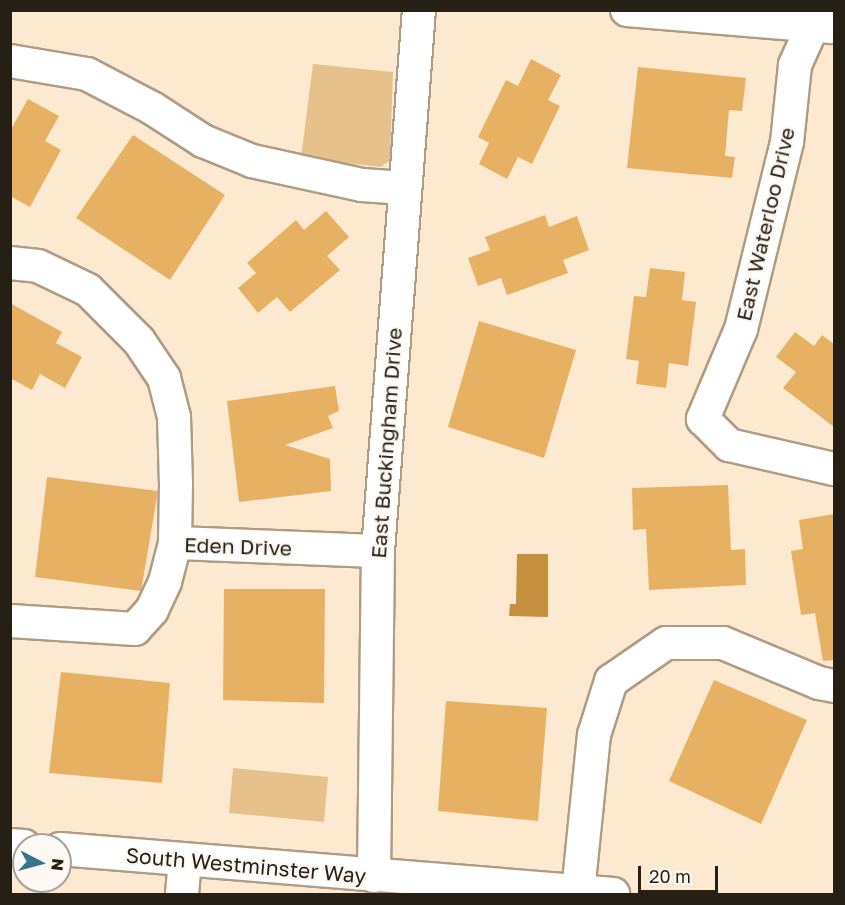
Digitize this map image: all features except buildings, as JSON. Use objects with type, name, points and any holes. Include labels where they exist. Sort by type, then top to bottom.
[{"type":"street","name":"East Buckingham Drive","points":[[374,876],[378,551],[419,10]]},
{"type":"street","points":[[627,10],[820,21]]},
{"type":"street","name":"East Waterloo Drive","points":[[820,21],[795,65],[787,142],[741,329],[703,419],[729,445],[834,469]]},
{"type":"street","points":[[10,61],[87,74],[152,108],[202,141],[252,161],[362,185],[404,188]]},
{"type":"street","points":[[10,263],[38,266],[88,290],[139,341],[164,378],[174,417],[175,543]]},
{"type":"street","name":"Eden Drive","points":[[10,621],[135,629],[152,610],[175,543],[378,551]]},
{"type":"street","points":[[578,892],[594,735],[610,681],[666,643],[723,643],[819,683],[834,686]]},
{"type":"street","name":"South Westminster Way","points":[[72,850],[612,894]]},
{"type":"street","points":[[182,894],[185,860]]},
{"type":"shaded area","points":[[313,64],[393,72],[390,160],[381,167],[301,158]]},
{"type":"shaded area","points":[[517,554],[548,554],[548,617],[509,616],[510,604],[516,604]]},
{"type":"shaded area","points":[[233,768],[328,777],[324,822],[229,813]]}]
